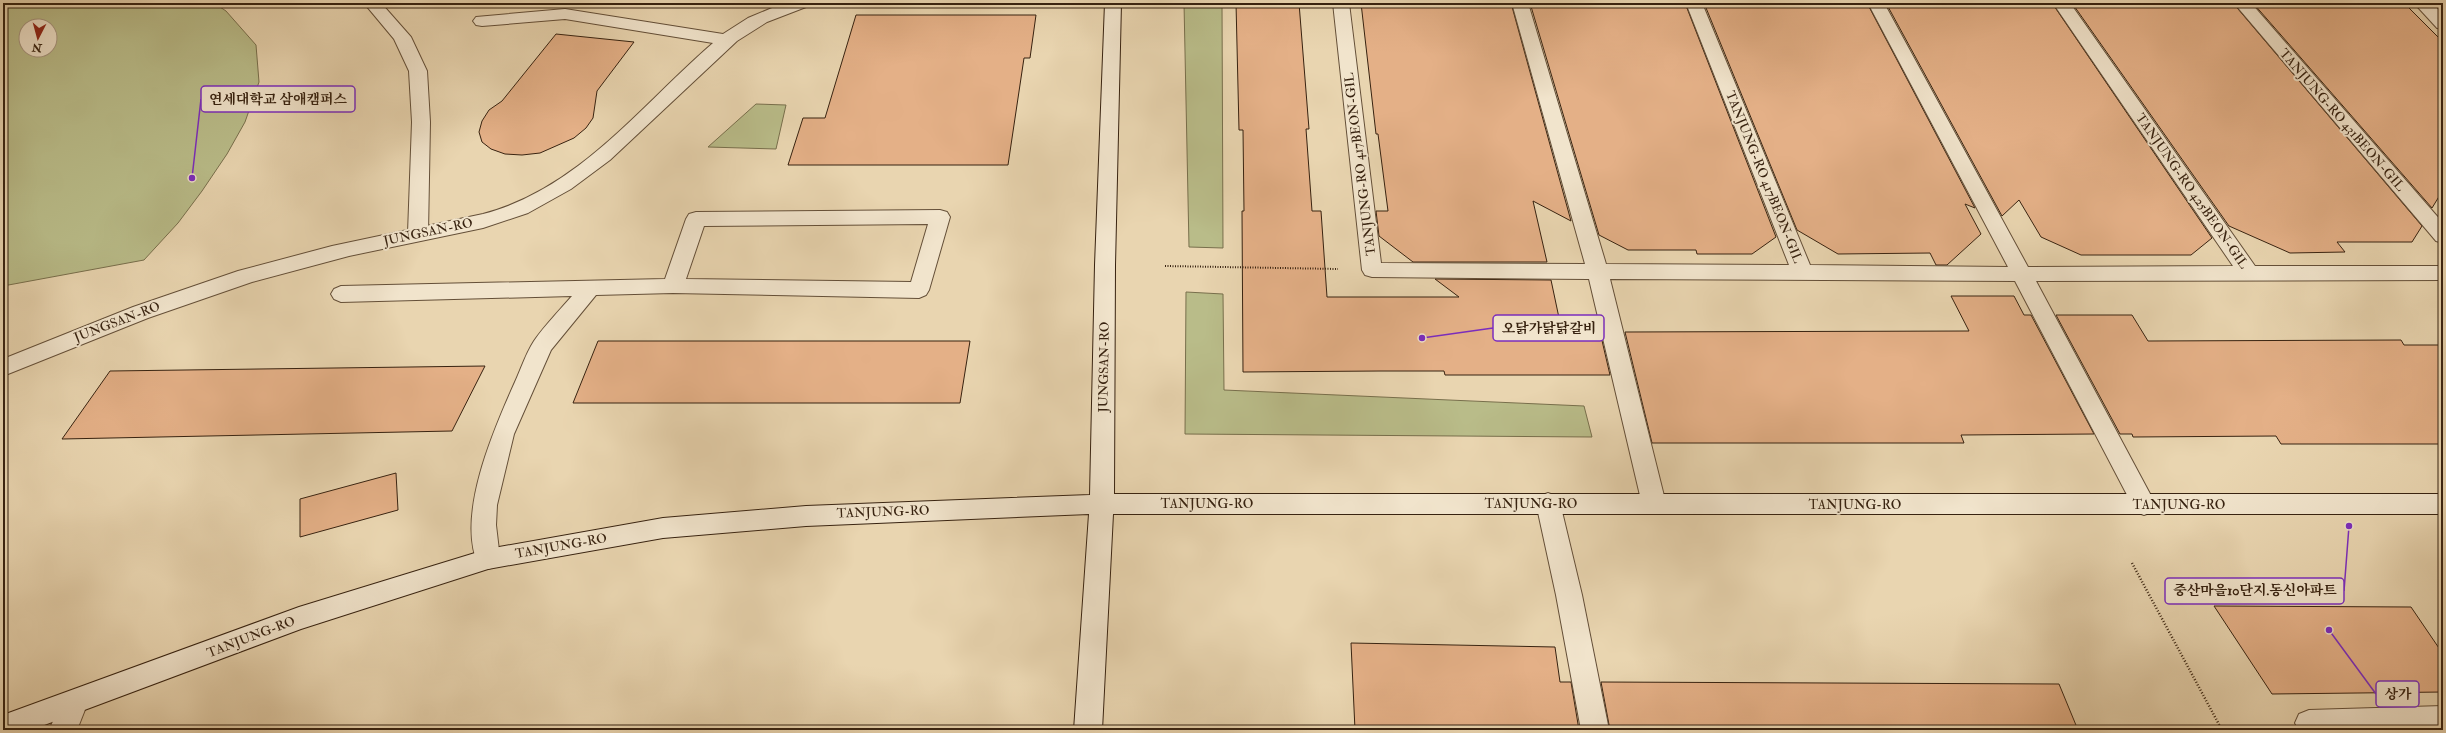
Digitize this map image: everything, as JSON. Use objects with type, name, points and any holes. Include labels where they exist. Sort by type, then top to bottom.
[{"type":"street","points":[[372,3],[402,37],[418,71],[421,122],[418,234]]},
{"type":"street","name":"JUNGSAN-RO","points":[[3,368],[58,344],[169,302],[280,267],[418,234],[470,224],[519,210],[551,194],[621,143],[739,31],[774,13],[800,3]]},
{"type":"street","name":"JUNGSAN-RO","points":[[1088,730],[1102,504],[1105,265],[1113,3]]},
{"type":"street","name":"TANJUNG-RO 417BEON-GIL","points":[[1341,3],[1372,270],[1802,272],[1694,3]]},
{"type":"street","points":[[1520,3],[1596,270],[1654,504]]},
{"type":"street","points":[[1876,3],[2022,274],[2144,506]]},
{"type":"street","name":"TANJUNG-RO 425BEON-GIL","points":[[2061,3],[2249,273]]},
{"type":"street","name":"TANJUNG-RO 431BEON-GIL","points":[[2242,3],[2443,236]]},
{"type":"street","points":[[2422,3],[2443,24]]},
{"type":"street","points":[[482,21],[565,14],[728,40]]},
{"type":"street","points":[[341,294],[673,286],[919,290],[940,217],[696,218],[673,286]]},
{"type":"street","name":"TANJUNG-RO 425BEON-GIL","points":[[1802,272],[2022,274],[2249,273]]},
{"type":"street","points":[[2249,273],[2443,273]]},
{"type":"street","points":[[488,559],[484,525],[485,505],[503,434],[542,346],[590,288]]},
{"type":"street","points":[[1548,503],[1569,595],[1595,730]]},
{"type":"street","name":"TANJUNG-RO","points":[[3,728],[299,618],[488,559],[663,528],[806,516],[1102,504],[1548,503],[2144,506],[2443,504]]},
{"type":"street","points":[[63,730],[75,702]]},
{"type":"street","points":[[2309,723],[2443,718]]},
{"type":"path","points":[[1165,266],[1372,270]]},
{"type":"path","points":[[2132,562],[2222,730]]},
{"type":"green space","points":[[3,3],[214,3],[226,11],[256,45],[259,82],[245,122],[227,154],[202,191],[178,223],[144,260],[3,286]]},
{"type":"green space","points":[[1184,3],[1222,3],[1223,248],[1189,247]]},
{"type":"green space","points":[[756,104],[786,105],[776,149],[708,147]]},
{"type":"green space","points":[[1186,292],[1223,294],[1224,390],[1584,406],[1592,437],[1185,434]]},
{"type":"building","points":[[1236,3],[1299,3],[1309,129],[1306,129],[1312,211],[1321,211],[1327,297],[1459,297],[1435,279],[1551,280],[1562,332],[1600,332],[1610,375],[1445,375],[1444,371],[1243,372],[1243,130],[1239,130]]},
{"type":"building","points":[[1361,3],[1511,3],[1571,221],[1533,201],[1547,262],[1413,262],[1379,236],[1376,211],[1388,211],[1378,134],[1376,134]]},
{"type":"building","points":[[1530,3],[1685,3],[1776,237],[1752,254],[1697,254],[1696,250],[1628,250],[1599,235]]},
{"type":"building","points":[[1704,3],[1867,3],[1975,208],[1965,204],[1981,234],[1947,265],[1936,265],[1930,253],[1838,254],[1797,230]]},
{"type":"building","points":[[1886,3],[2052,3],[2212,238],[2191,255],[2081,255],[2041,237],[2019,200],[2002,216]]},
{"type":"building","points":[[2072,3],[2233,3],[2422,226],[2412,242],[2337,242],[2345,252],[2290,253],[2229,226]]},
{"type":"building","points":[[2253,3],[2404,3],[2443,42],[2443,190],[2432,208]]},
{"type":"building","points":[[856,15],[1036,15],[1030,58],[1024,58],[1008,165],[788,165],[803,118],[825,118]]},
{"type":"building","points":[[556,34],[634,42],[597,91],[593,118],[586,128],[574,138],[540,153],[522,155],[505,154],[491,149],[482,142],[479,132],[482,121],[489,110],[502,101]]},
{"type":"building","points":[[1951,296],[2014,296],[2024,315],[2031,315],[2094,434],[1961,435],[1964,443],[1652,443],[1625,332],[1969,331]]},
{"type":"building","points":[[2056,315],[2132,315],[2148,341],[2401,340],[2404,345],[2443,345],[2443,444],[2281,444],[2276,436],[2133,437],[2132,434],[2120,434]]},
{"type":"building","points":[[598,341],[970,341],[960,403],[573,403]]},
{"type":"building","points":[[485,366],[452,431],[62,439],[110,371]]},
{"type":"building","points":[[396,473],[398,510],[300,537],[300,499]]},
{"type":"building","points":[[2214,606],[2411,607],[2443,654],[2443,692],[2272,694]]},
{"type":"building","points":[[1351,643],[1555,647],[1560,682],[1571,682],[1579,730],[1355,730]]},
{"type":"building","points":[[1601,682],[2059,684],[2078,730],[1610,730]]},
{"type":"place","name":"연세대학교 삼애캠퍼스","points":[[192,178]]},
{"type":"place","name":"오닭가닭닭갈비","points":[[1422,338]]},
{"type":"place","name":"중산마을10단지.동신아파트","points":[[2349,526]]},
{"type":"place","name":"상가","points":[[2329,630]]}]
